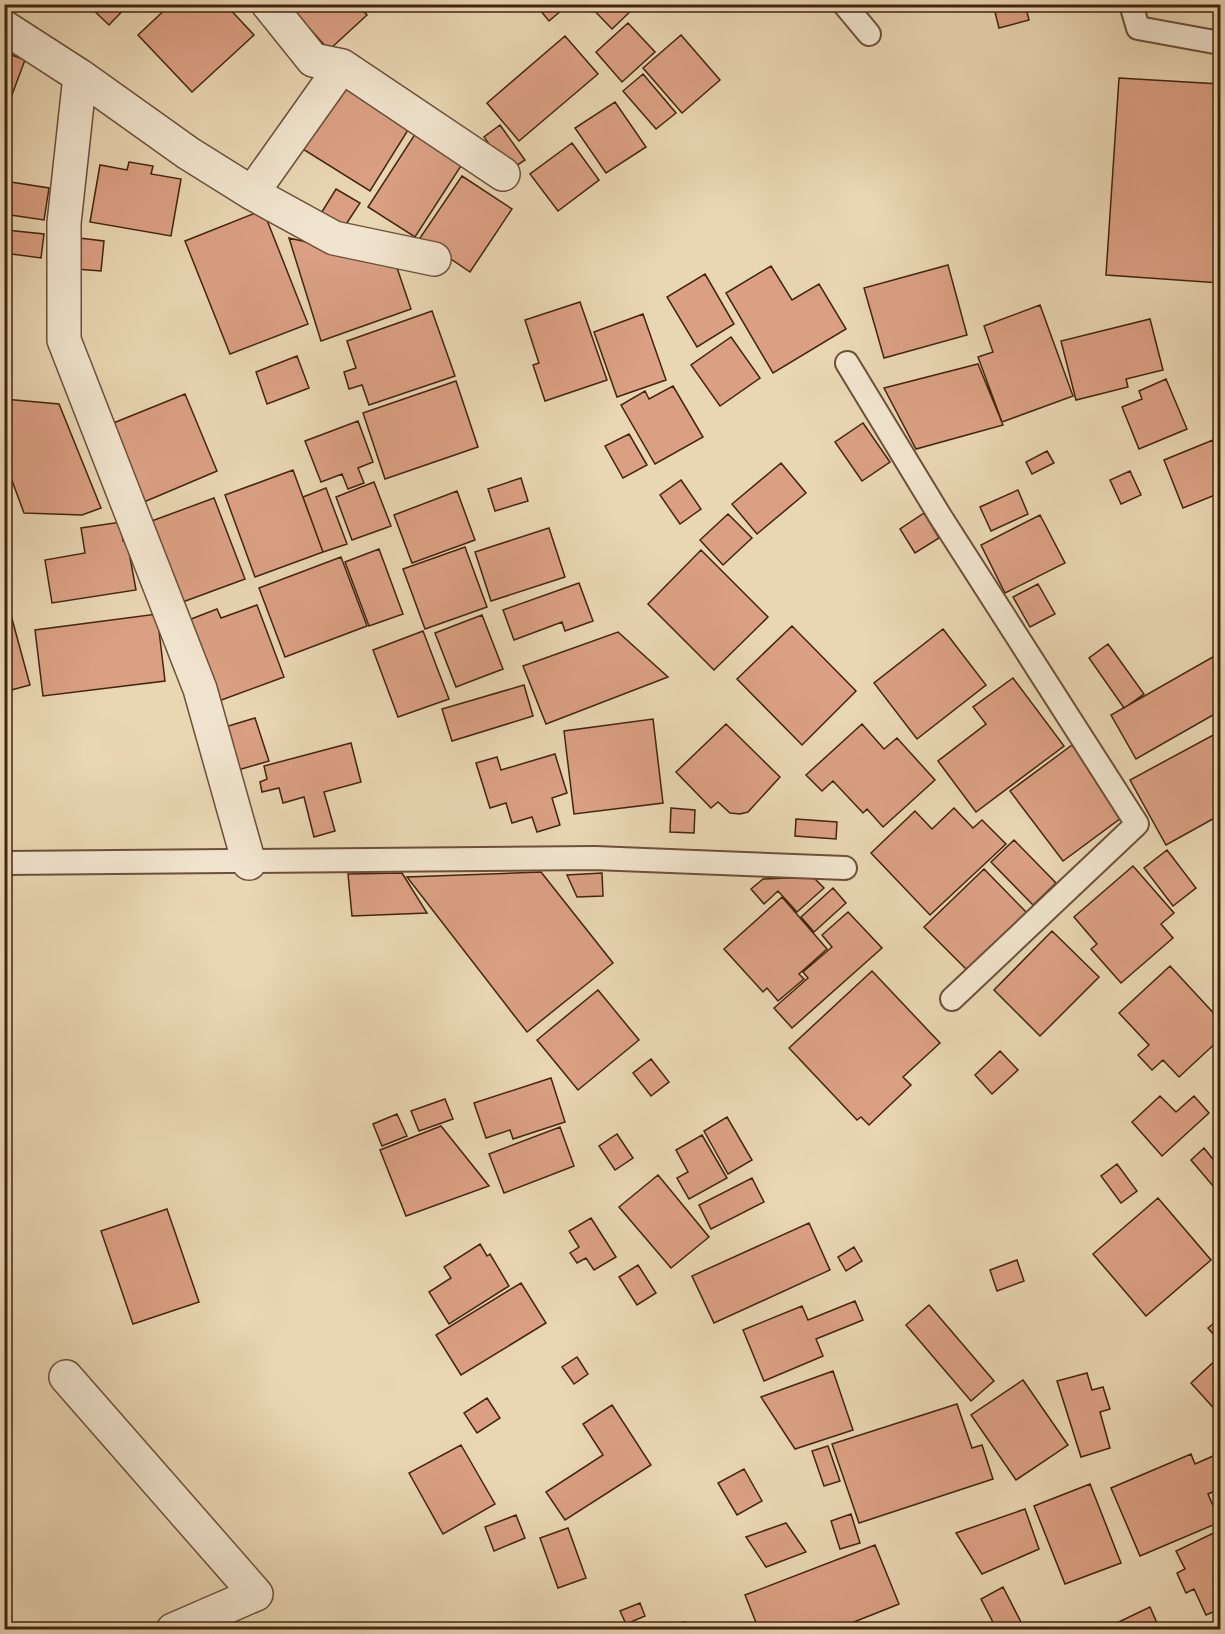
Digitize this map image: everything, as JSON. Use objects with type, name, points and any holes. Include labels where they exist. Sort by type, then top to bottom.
[{"type":"street","points":[[268,4],[313,60],[342,66],[503,174]]},
{"type":"street","points":[[4,27],[80,76],[188,153],[252,193],[334,238],[434,260]]},
{"type":"street","points":[[252,193],[342,66]]},
{"type":"street","points":[[80,76],[64,223],[64,340],[200,689],[249,863]]},
{"type":"street","points":[[66,1377],[256,1594],[173,1629]]},
{"type":"lane","points":[[844,4],[869,34]]},
{"type":"lane","points":[[1131,4],[1138,28],[1221,43]]},
{"type":"lane","points":[[847,363],[940,516],[1137,824],[952,999]]},
{"type":"lane","points":[[4,863],[249,863],[595,858],[845,868]]},
{"type":"building","points":[[87,4],[129,4],[109,25]]},
{"type":"building","points":[[171,4],[225,4],[254,35],[192,92],[138,35]]},
{"type":"building","points":[[294,4],[357,4],[367,15],[329,50],[291,8]]},
{"type":"building","points":[[535,4],[569,4],[549,21]]},
{"type":"building","points":[[588,4],[633,4],[635,7],[612,29]]},
{"type":"building","points":[[993,4],[1025,4],[1029,20],[999,28]]},
{"type":"building","points":[[628,23],[655,52],[622,82],[596,52]]},
{"type":"building","points":[[681,35],[720,80],[682,113],[643,68]]},
{"type":"building","points":[[565,36],[598,74],[519,141],[487,103]]},
{"type":"building","points":[[4,52],[25,60],[4,116]]},
{"type":"building","points":[[643,74],[676,113],[656,129],[623,91]]},
{"type":"building","points":[[343,76],[413,122],[370,191],[298,146]]},
{"type":"building","points":[[1119,78],[1220,84],[1220,283],[1106,275]]},
{"type":"building","points":[[615,102],[646,147],[606,173],[575,128]]},
{"type":"building","points":[[421,125],[468,155],[415,237],[368,207]]},
{"type":"building","points":[[500,125],[525,160],[508,171],[484,137]]},
{"type":"building","points":[[572,143],[599,180],[558,211],[530,174]]},
{"type":"building","points":[[129,162],[153,166],[151,174],[181,179],[171,236],[90,222],[100,165],[127,170]]},
{"type":"building","points":[[462,176],[512,209],[470,272],[420,238]]},
{"type":"building","points":[[4,181],[49,188],[44,220],[4,214]]},
{"type":"building","points":[[336,189],[360,203],[343,229],[320,215]]},
{"type":"building","points":[[263,210],[308,324],[230,354],[185,241]]},
{"type":"building","points":[[6,230],[44,234],[41,258],[4,253]]},
{"type":"building","points":[[79,238],[104,241],[101,271],[76,269]]},
{"type":"building","points":[[289,238],[395,262],[411,309],[321,341]]},
{"type":"building","points":[[948,265],[967,335],[884,358],[864,288]]},
{"type":"building","points":[[771,266],[792,300],[819,284],[846,329],[773,373],[726,293]]},
{"type":"building","points":[[705,274],[734,324],[697,347],[667,297]]},
{"type":"building","points":[[580,302],[607,380],[545,401],[533,365],[539,363],[525,320]]},
{"type":"building","points":[[1040,305],[1073,396],[1002,422],[978,357],[993,352],[984,326]]},
{"type":"building","points":[[432,311],[455,376],[369,405],[362,385],[349,389],[344,372],[356,368],[347,341]]},
{"type":"building","points":[[643,314],[666,380],[617,397],[594,332]]},
{"type":"building","points":[[1150,319],[1163,370],[1126,379],[1128,387],[1076,400],[1061,341]]},
{"type":"building","points":[[731,337],[760,378],[720,406],[691,365]]},
{"type":"building","points":[[297,356],[309,388],[267,404],[256,372]]},
{"type":"building","points":[[978,364],[1003,425],[916,449],[884,388]]},
{"type":"building","points":[[1166,379],[1187,429],[1139,449],[1122,407],[1142,399],[1139,391]]},
{"type":"building","points":[[456,381],[478,447],[385,479],[363,413]]},
{"type":"building","points":[[673,386],[703,437],[655,464],[621,405],[645,391],[649,399]]},
{"type":"building","points":[[185,394],[217,471],[144,502],[111,424]]},
{"type":"building","points":[[4,399],[59,404],[101,508],[82,515],[24,513],[4,459]]},
{"type":"building","points":[[358,421],[373,462],[358,468],[364,483],[348,489],[342,474],[321,482],[305,441]]},
{"type":"building","points":[[863,423],[890,462],[862,481],[835,442]]},
{"type":"building","points":[[629,434],[647,465],[623,478],[605,446]]},
{"type":"building","points":[[1213,440],[1220,458],[1220,493],[1183,508],[1164,460]]},
{"type":"building","points":[[1047,451],[1054,463],[1032,474],[1026,462]]},
{"type":"building","points":[[781,463],[806,493],[757,534],[732,504]]},
{"type":"building","points":[[293,470],[323,552],[255,577],[225,495]]},
{"type":"building","points":[[1130,471],[1141,495],[1121,504],[1110,480]]},
{"type":"building","points":[[521,478],[528,501],[495,511],[488,489]]},
{"type":"building","points":[[681,480],[701,509],[680,524],[660,495]]},
{"type":"building","points":[[374,482],[391,526],[352,540],[336,497]]},
{"type":"building","points":[[326,488],[347,544],[323,552],[303,497]]},
{"type":"building","points":[[1018,490],[1028,514],[991,531],[980,507]]},
{"type":"building","points":[[457,491],[475,540],[412,563],[394,515]]},
{"type":"building","points":[[214,498],[245,579],[180,603],[149,522]]},
{"type":"building","points":[[924,513],[939,538],[915,553],[900,529]]},
{"type":"building","points":[[728,514],[752,538],[723,565],[700,540]]},
{"type":"building","points":[[1040,515],[1065,563],[1005,593],[981,545]]},
{"type":"building","points":[[121,522],[123,541],[127,541],[136,590],[52,603],[45,560],[85,553],[81,528]]},
{"type":"building","points":[[549,528],[565,577],[491,601],[475,552]]},
{"type":"building","points":[[465,547],[487,607],[425,629],[403,569]]},
{"type":"building","points":[[379,549],[403,614],[369,626],[345,562]]},
{"type":"building","points":[[701,550],[768,617],[714,670],[648,604]]},
{"type":"building","points":[[341,557],[367,626],[285,657],[259,588]]},
{"type":"building","points":[[579,583],[593,621],[565,631],[562,622],[514,640],[503,610]]},
{"type":"building","points":[[1038,584],[1055,614],[1030,627],[1013,597]]},
{"type":"building","points":[[8,604],[30,685],[4,692],[4,605]]},
{"type":"building","points":[[257,605],[284,677],[216,702],[186,621],[217,609],[221,618]]},
{"type":"building","points":[[157,614],[165,681],[43,696],[35,630]]},
{"type":"building","points":[[482,615],[503,669],[456,687],[435,633]]},
{"type":"building","points":[[792,626],[856,691],[802,745],[737,679]]},
{"type":"building","points":[[943,629],[986,685],[917,739],[874,683]]},
{"type":"building","points":[[423,631],[449,699],[398,717],[373,650]]},
{"type":"building","points":[[618,632],[668,677],[546,724],[523,666]]},
{"type":"building","points":[[1108,644],[1144,694],[1124,708],[1089,658]]},
{"type":"building","points":[[1218,654],[1220,658],[1220,711],[1136,759],[1111,715]]},
{"type":"building","points":[[1013,678],[1064,746],[976,812],[938,761],[986,724],[973,707]]},
{"type":"building","points":[[524,685],[533,716],[452,741],[442,709]]},
{"type":"building","points":[[255,718],[269,761],[238,770],[225,727]]},
{"type":"building","points":[[653,719],[663,803],[574,814],[564,731]]},
{"type":"building","points":[[726,724],[780,777],[748,812],[740,814],[730,813],[718,802],[711,808],[676,772]]},
{"type":"building","points":[[862,724],[884,749],[897,738],[935,780],[883,827],[867,809],[863,813],[833,781],[822,791],[806,775]]},
{"type":"building","points":[[1217,733],[1220,739],[1220,815],[1166,845],[1130,780]]},
{"type":"building","points":[[351,743],[361,782],[324,792],[335,831],[314,837],[304,797],[283,803],[279,788],[262,792],[260,782],[267,779],[264,766]]},
{"type":"building","points":[[1072,745],[1125,815],[1063,861],[1010,791]]},
{"type":"building","points":[[555,754],[567,793],[552,798],[560,825],[537,832],[532,817],[512,823],[506,803],[490,808],[476,763],[497,757],[501,770]]},
{"type":"building","points":[[671,808],[695,810],[694,833],[670,832]]},
{"type":"building","points":[[954,808],[973,828],[982,820],[1006,844],[930,915],[871,853],[915,811],[932,829]]},
{"type":"building","points":[[796,819],[837,822],[836,839],[795,836]]},
{"type":"building","points":[[1014,840],[1056,883],[1033,905],[991,862]]},
{"type":"building","points":[[1167,850],[1196,888],[1173,906],[1144,868]]},
{"type":"building","points":[[1133,866],[1174,913],[1161,924],[1173,938],[1121,983],[1091,949],[1097,944],[1074,917]]},
{"type":"building","points":[[984,869],[1028,914],[969,972],[924,927]]},
{"type":"building","points":[[541,872],[613,963],[527,1032],[407,877]]},
{"type":"building","points":[[402,873],[427,913],[352,916],[348,874]]},
{"type":"building","points":[[602,873],[603,896],[577,897],[567,875]]},
{"type":"building","points":[[813,877],[824,888],[797,912],[778,891],[764,904],[751,889],[763,879]]},
{"type":"building","points":[[833,888],[846,903],[814,932],[801,917]]},
{"type":"building","points":[[782,897],[827,949],[799,974],[804,979],[778,1001],[767,988],[763,992],[724,949]]},
{"type":"building","points":[[848,912],[882,948],[792,1028],[774,1008],[808,978],[803,972],[832,947],[822,935]]},
{"type":"building","points":[[1052,931],[1099,977],[1040,1036],[994,990]]},
{"type":"building","points":[[1170,966],[1220,1020],[1220,1039],[1179,1077],[1163,1060],[1152,1070],[1138,1055],[1149,1045],[1119,1013]]},
{"type":"building","points":[[872,971],[940,1043],[903,1077],[911,1085],[869,1125],[861,1117],[857,1120],[789,1048]]},
{"type":"building","points":[[598,990],[639,1040],[578,1090],[537,1040]]},
{"type":"building","points":[[1000,1051],[1018,1070],[992,1094],[975,1075]]},
{"type":"building","points":[[651,1059],[669,1082],[651,1096],[633,1073]]},
{"type":"building","points":[[551,1078],[565,1122],[513,1139],[510,1130],[486,1138],[474,1103]]},
{"type":"building","points":[[1160,1096],[1176,1112],[1194,1096],[1209,1113],[1162,1156],[1132,1122]]},
{"type":"building","points":[[445,1099],[453,1119],[419,1131],[411,1111]]},
{"type":"building","points":[[397,1114],[407,1136],[382,1146],[373,1124]]},
{"type":"building","points":[[727,1117],[752,1160],[728,1174],[704,1131]]},
{"type":"building","points":[[441,1126],[489,1186],[406,1216],[380,1150]]},
{"type":"building","points":[[560,1127],[574,1166],[504,1193],[489,1154]]},
{"type":"building","points":[[617,1134],[633,1158],[615,1170],[599,1146]]},
{"type":"building","points":[[702,1135],[727,1178],[689,1199],[677,1178],[688,1172],[676,1150]]},
{"type":"building","points":[[1204,1148],[1220,1168],[1220,1179],[1213,1186],[1191,1160]]},
{"type":"building","points":[[1117,1164],[1137,1191],[1121,1203],[1101,1176]]},
{"type":"building","points":[[658,1175],[709,1237],[671,1268],[619,1207]]},
{"type":"building","points":[[752,1178],[764,1202],[711,1229],[699,1205]]},
{"type":"building","points":[[1158,1198],[1211,1260],[1146,1316],[1093,1254]]},
{"type":"building","points":[[167,1209],[199,1302],[133,1324],[101,1231]]},
{"type":"building","points":[[591,1218],[616,1257],[594,1270],[586,1258],[577,1263],[570,1253],[579,1247],[569,1231]]},
{"type":"building","points":[[809,1223],[830,1270],[714,1323],[692,1276]]},
{"type":"building","points":[[480,1244],[487,1256],[490,1254],[509,1286],[449,1324],[429,1292],[451,1278],[444,1267]]},
{"type":"building","points":[[854,1247],[862,1261],[846,1271],[838,1257]]},
{"type":"building","points":[[1017,1260],[1024,1281],[997,1291],[990,1270]]},
{"type":"building","points":[[638,1265],[656,1293],[637,1305],[619,1277]]},
{"type":"building","points":[[521,1283],[546,1323],[461,1375],[436,1335]]},
{"type":"building","points":[[855,1301],[863,1320],[816,1339],[823,1356],[764,1381],[743,1330],[802,1306],[808,1320]]},
{"type":"building","points":[[929,1305],[994,1381],[971,1401],[906,1325]]},
{"type":"building","points":[[1220,1318],[1220,1342],[1208,1328]]},
{"type":"building","points":[[577,1357],[588,1374],[574,1384],[562,1367]]},
{"type":"building","points":[[1218,1358],[1220,1361],[1220,1415],[1191,1383]]},
{"type":"building","points":[[833,1371],[853,1430],[795,1449],[761,1397]]},
{"type":"building","points":[[1087,1373],[1092,1390],[1103,1387],[1110,1409],[1100,1412],[1110,1448],[1081,1457],[1057,1381]]},
{"type":"building","points":[[1023,1380],[1068,1445],[1016,1480],[971,1415]]},
{"type":"building","points":[[487,1398],[500,1418],[477,1433],[464,1413]]},
{"type":"building","points":[[957,1404],[972,1448],[982,1445],[993,1479],[859,1523],[832,1444]]},
{"type":"building","points":[[612,1405],[651,1465],[565,1520],[546,1492],[603,1455],[583,1424]]},
{"type":"building","points":[[461,1445],[495,1504],[443,1534],[409,1473]]},
{"type":"building","points":[[828,1446],[840,1481],[824,1486],[812,1451]]},
{"type":"building","points":[[1220,1453],[1220,1489],[1208,1494],[1220,1522],[1140,1556],[1111,1488],[1191,1454],[1195,1464]]},
{"type":"building","points":[[744,1469],[762,1501],[737,1515],[718,1483]]},
{"type":"building","points":[[1090,1484],[1121,1563],[1065,1584],[1034,1506]]},
{"type":"building","points":[[1025,1509],[1039,1549],[982,1574],[956,1533]]},
{"type":"building","points":[[851,1514],[860,1543],[840,1549],[831,1521]]},
{"type":"building","points":[[516,1515],[525,1538],[494,1551],[485,1527]]},
{"type":"building","points":[[786,1523],[806,1552],[766,1567],[746,1537]]},
{"type":"building","points":[[568,1528],[586,1578],[558,1588],[540,1538]]},
{"type":"building","points":[[1220,1530],[1220,1609],[1206,1615],[1194,1589],[1186,1593],[1177,1573],[1185,1569],[1176,1551]]},
{"type":"building","points":[[875,1545],[899,1604],[834,1630],[759,1630],[745,1595]]},
{"type":"building","points":[[1003,1587],[1023,1626],[1017,1630],[997,1630],[981,1599]]},
{"type":"building","points":[[640,1603],[645,1616],[626,1624],[620,1611]]},
{"type":"building","points":[[1150,1607],[1160,1630],[1102,1630]]},
{"type":"building","points":[[685,1622],[687,1630],[650,1630]]}]
